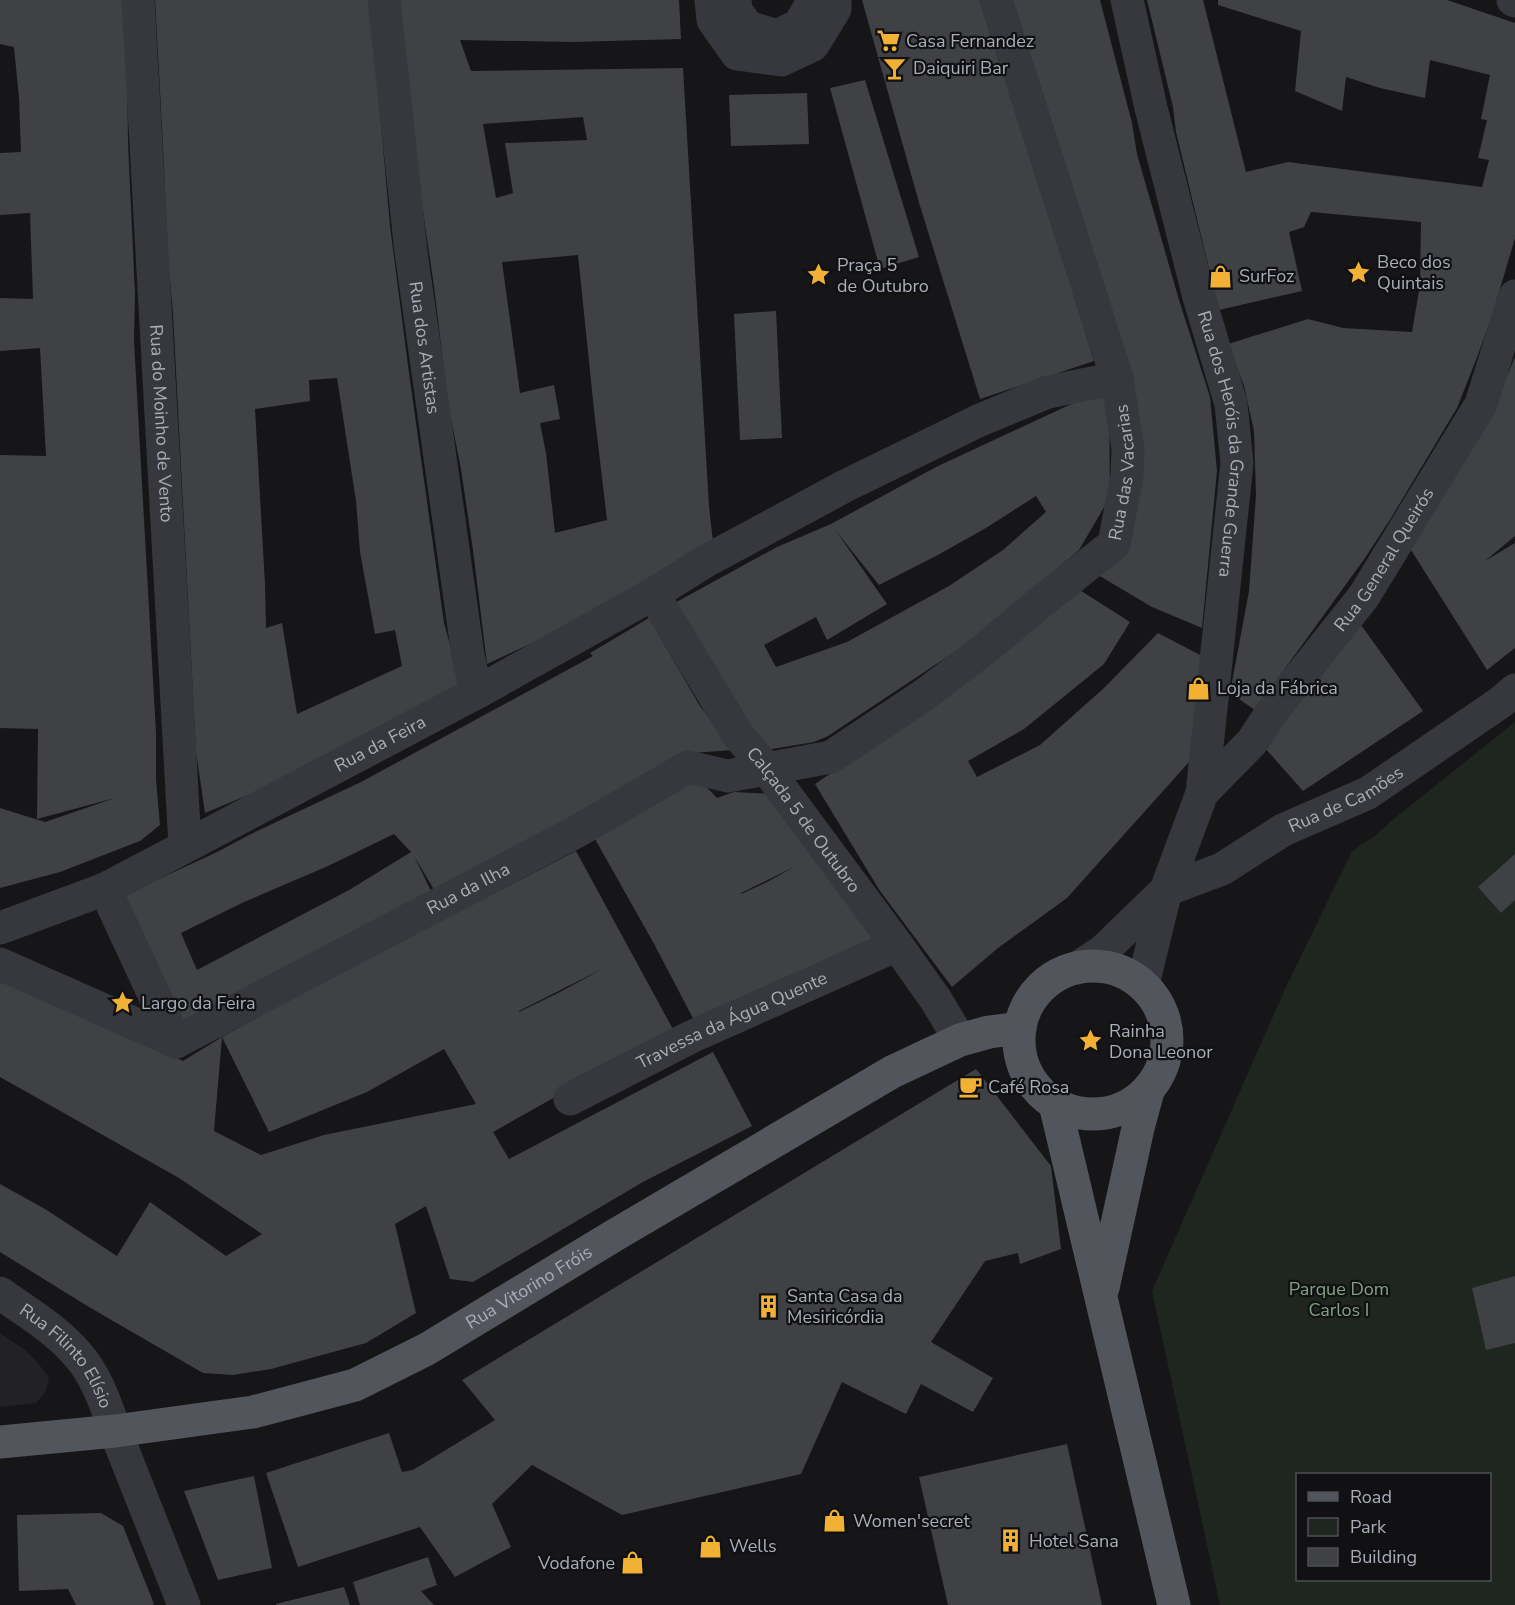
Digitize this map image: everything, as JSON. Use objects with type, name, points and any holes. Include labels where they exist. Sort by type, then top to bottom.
[{"type":"main road","points":[[1100,966],[1123,971],[1143,984],[1156,999],[1164,1016],[1168,1036],[1166,1056],[1160,1075],[1148,1091],[1127,1106],[1103,1114],[1079,1113],[1055,1104],[1043,1095],[1033,1084],[1026,1071],[1019,1043],[1024,1014],[1039,989],[1063,972],[1100,966]]},
{"type":"main road","name":"Rua Vitorino Fróis","points":[[0,1442],[115,1431],[253,1412],[356,1385],[427,1349],[615,1234],[892,1072],[960,1040],[989,1032],[1020,1028]]},
{"type":"main road","points":[[1101,1298],[1148,1091]]},
{"type":"main road","points":[[1055,1104],[1174,1605]]},
{"type":"street","name":"Rua do Moinho de Vento","points":[[138,0],[185,846]]},
{"type":"street","name":"Rua dos Artistas","points":[[384,0],[411,252],[468,655],[476,693]]},
{"type":"street","points":[[711,0],[713,20],[737,54],[781,60],[813,45],[835,9],[835,0]]},
{"type":"street","points":[[735,0],[736,11],[748,27],[777,36],[799,25],[811,5],[811,0]]},
{"type":"street","name":"Rua das Vacarias","points":[[766,768],[831,757],[933,688],[1114,544],[1126,476],[1128,449],[1117,378],[996,0]]},
{"type":"street","name":"Rua dos Heróis da Grande Guerra","points":[[1127,0],[1151,108],[1199,297],[1231,404],[1236,451],[1236,474],[1202,793],[1166,890],[1143,984]]},
{"type":"street","name":"Rua General Queirós","points":[[1202,793],[1252,742],[1271,713],[1364,596],[1480,404],[1515,296]]},
{"type":"street","points":[[653,594],[706,561],[835,491],[980,420],[1048,392],[1117,378]]},
{"type":"street","name":"Rua da Feira","points":[[105,889],[476,693],[653,594]]},
{"type":"street","name":"Calçada 5 de Outubro","points":[[653,594],[738,735],[766,768],[897,945],[936,1000],[960,1040]]},
{"type":"street","name":"Rua de Camões","points":[[1166,890],[1222,868],[1283,830],[1368,793],[1515,690]]},
{"type":"street","name":"Rua da Ilha","points":[[176,1042],[574,833],[688,767],[728,776],[766,768]]},
{"type":"street","points":[[0,928],[105,889],[176,1042]]},
{"type":"street","points":[[1077,968],[1103,951],[1166,890]]},
{"type":"street","name":"Travessa da Água Quente","points":[[570,1099],[691,1037],[897,945]]},
{"type":"street","points":[[0,964],[176,1042]]},
{"type":"street","name":"Rua Filinto Elísio","points":[[0,1293],[53,1329],[80,1357],[91,1375],[102,1394],[184,1605]]},
{"type":"shaded area","points":[[0,1333],[25,1350],[49,1377],[45,1393],[36,1403],[0,1407]]},
{"type":"green space","name":"Parque Dom Carlos I","points":[[1515,722],[1515,1605],[1220,1605],[1152,1291],[1285,989],[1352,851],[1375,836]]},
{"type":"building","points":[[0,0],[126,0],[128,142],[135,294],[134,341],[160,825],[140,841],[60,872],[0,888],[0,808],[45,822],[115,798],[37,819],[38,729],[0,728],[0,455],[46,456],[40,348],[0,351],[0,298],[33,299],[30,213],[0,215],[0,153],[21,152],[14,47],[0,44]]},
{"type":"building","points":[[155,0],[370,0],[390,226],[409,373],[444,623],[461,684],[313,768],[205,813],[196,752]],"holes":[[[337,378],[356,501],[360,552],[375,634],[395,630],[402,666],[297,714],[282,623],[266,628],[255,409],[310,401],[309,380]]]},
{"type":"building","points":[[400,0],[679,0],[681,39],[572,42],[460,40],[471,71],[683,68],[713,542],[575,623],[487,664],[461,469],[448,404],[422,205]],"holes":[[[583,117],[587,140],[505,143],[513,193],[496,198],[483,124]],[[578,255],[607,520],[555,533],[546,453],[540,423],[560,419],[554,385],[520,393],[502,262]]]},
{"type":"building","points":[[862,0],[984,0],[1094,361],[980,399],[920,206]]},
{"type":"building","points":[[1006,0],[1100,0],[1132,123],[1137,154],[1210,397],[1217,471],[1202,628],[1152,607],[1093,572],[1136,476]]},
{"type":"building","points":[[1147,0],[1203,0],[1246,172],[1288,162],[1482,187],[1489,160],[1478,158],[1487,120],[1481,119],[1490,75],[1430,60],[1425,98],[1380,88],[1346,77],[1342,111],[1295,91],[1301,31],[1218,5],[1218,0],[1447,0],[1515,23],[1515,238],[1491,319],[1476,360],[1457,408],[1391,518],[1365,558],[1255,710],[1230,693],[1249,591],[1256,495],[1254,431],[1244,386],[1228,344],[1308,319],[1343,328],[1412,332],[1420,285],[1421,222],[1311,212],[1304,227],[1289,232],[1302,291],[1219,310]]},
{"type":"building","points":[[865,80],[919,257],[880,269],[830,88]]},
{"type":"building","points":[[807,93],[809,144],[731,146],[729,95]]},
{"type":"building","points":[[776,311],[782,438],[740,440],[734,314]]},
{"type":"building","points":[[1515,357],[1515,536],[1485,561],[1515,543],[1515,648],[1487,670],[1411,550],[1492,411]]},
{"type":"building","points":[[1109,397],[1110,497],[1079,550],[980,635],[828,736],[814,742],[766,750],[671,605],[777,547],[831,524],[936,467],[1080,400]],"holes":[[[1036,496],[1046,512],[1003,550],[949,586],[847,642],[776,667],[764,645],[816,617],[827,640],[887,604],[836,531],[879,585],[986,528]]]},
{"type":"building","points":[[1075,587],[1130,622],[1104,664],[1024,729],[968,761],[977,777],[1040,745],[1104,688],[1158,633],[1204,657],[1190,761],[1067,898],[998,948],[952,987],[880,891],[815,784],[933,705]]},
{"type":"building","points":[[649,618],[700,706],[733,750],[693,753],[432,893],[178,1029],[120,895],[217,852],[361,782],[593,656],[590,653]],"holes":[[[394,834],[411,852],[349,890],[197,970],[181,933]],[[414,856],[433,888],[432,893]]]},
{"type":"building","points":[[1361,625],[1423,711],[1303,791],[1264,747]]},
{"type":"building","points":[[699,779],[717,798],[734,792],[777,794],[879,941],[694,1020],[595,839]],"holes":[[[796,866],[767,882],[741,894]]]},
{"type":"building","points":[[576,851],[675,1033],[605,1069],[493,1132],[509,1159],[713,1052],[752,1126],[643,1182],[473,1282],[450,1279],[426,1206],[395,1224],[416,1313],[366,1343],[271,1369],[233,1375],[203,1373],[0,1252],[0,1184],[45,1209],[117,1256],[150,1202],[226,1256],[262,1234],[179,1178],[0,1077],[0,983],[5,979],[131,1034],[183,1061],[222,1037],[315,986]],"holes":[[[604,968],[562,991],[519,1012]],[[222,1037],[269,1132],[367,1092],[444,1049],[476,1104],[324,1135],[261,1155],[214,1131]]]},
{"type":"building","points":[[1515,854],[1515,900],[1501,913],[1478,887]]},
{"type":"building","name":"Santa Casa da Mesiricórdia","points":[[976,1069],[1051,1166],[1061,1249],[1020,1264],[1018,1253],[985,1261],[931,1342],[993,1378],[973,1412],[921,1384],[906,1414],[842,1382],[801,1474],[622,1515],[532,1465],[492,1504],[511,1547],[455,1577],[420,1527],[298,1567],[266,1473],[389,1433],[402,1472],[413,1470],[495,1420],[462,1380]]},
{"type":"building","points":[[1515,1276],[1515,1343],[1486,1350],[1472,1288]]},
{"type":"building","name":"Hotel Sana","points":[[1067,1444],[1102,1605],[948,1605],[919,1477]]},
{"type":"building","points":[[254,1476],[272,1568],[218,1580],[184,1491]]},
{"type":"building","points":[[101,1513],[123,1526],[154,1604],[76,1605],[68,1589],[19,1591],[17,1515]]},
{"type":"building","points":[[428,1557],[437,1585],[421,1591],[434,1605],[360,1605],[353,1582]]},
{"type":"building","points":[[344,1587],[350,1605],[276,1605],[276,1604]]},
{"type":"place","name":"Casa Fernandez","points":[[888,41]]},
{"type":"place","name":"Daiquiri Bar","points":[[895,68]]},
{"type":"place","name":"Beco dos Quintais","points":[[1359,272]]},
{"type":"place","name":"Praça 5 de Outubro","points":[[819,275]]},
{"type":"place","name":"SurFoz","points":[[1221,276]]},
{"type":"place","name":"Loja da Fábrica","points":[[1199,688]]},
{"type":"place","name":"Largo da Feira","points":[[123,1003]]},
{"type":"place","name":"Rainha Dona Leonor","points":[[1091,1041]]},
{"type":"place","name":"Café Rosa","points":[[970,1087]]},
{"type":"place","name":"Santa Casa da Mesiricórdia","points":[[769,1306]]},
{"type":"place","name":"Women'secret","points":[[835,1521]]},
{"type":"place","name":"Hotel Sana","points":[[1011,1541]]},
{"type":"place","name":"Wells","points":[[711,1546]]},
{"type":"place","name":"Vodafone","points":[[633,1563]]}]
